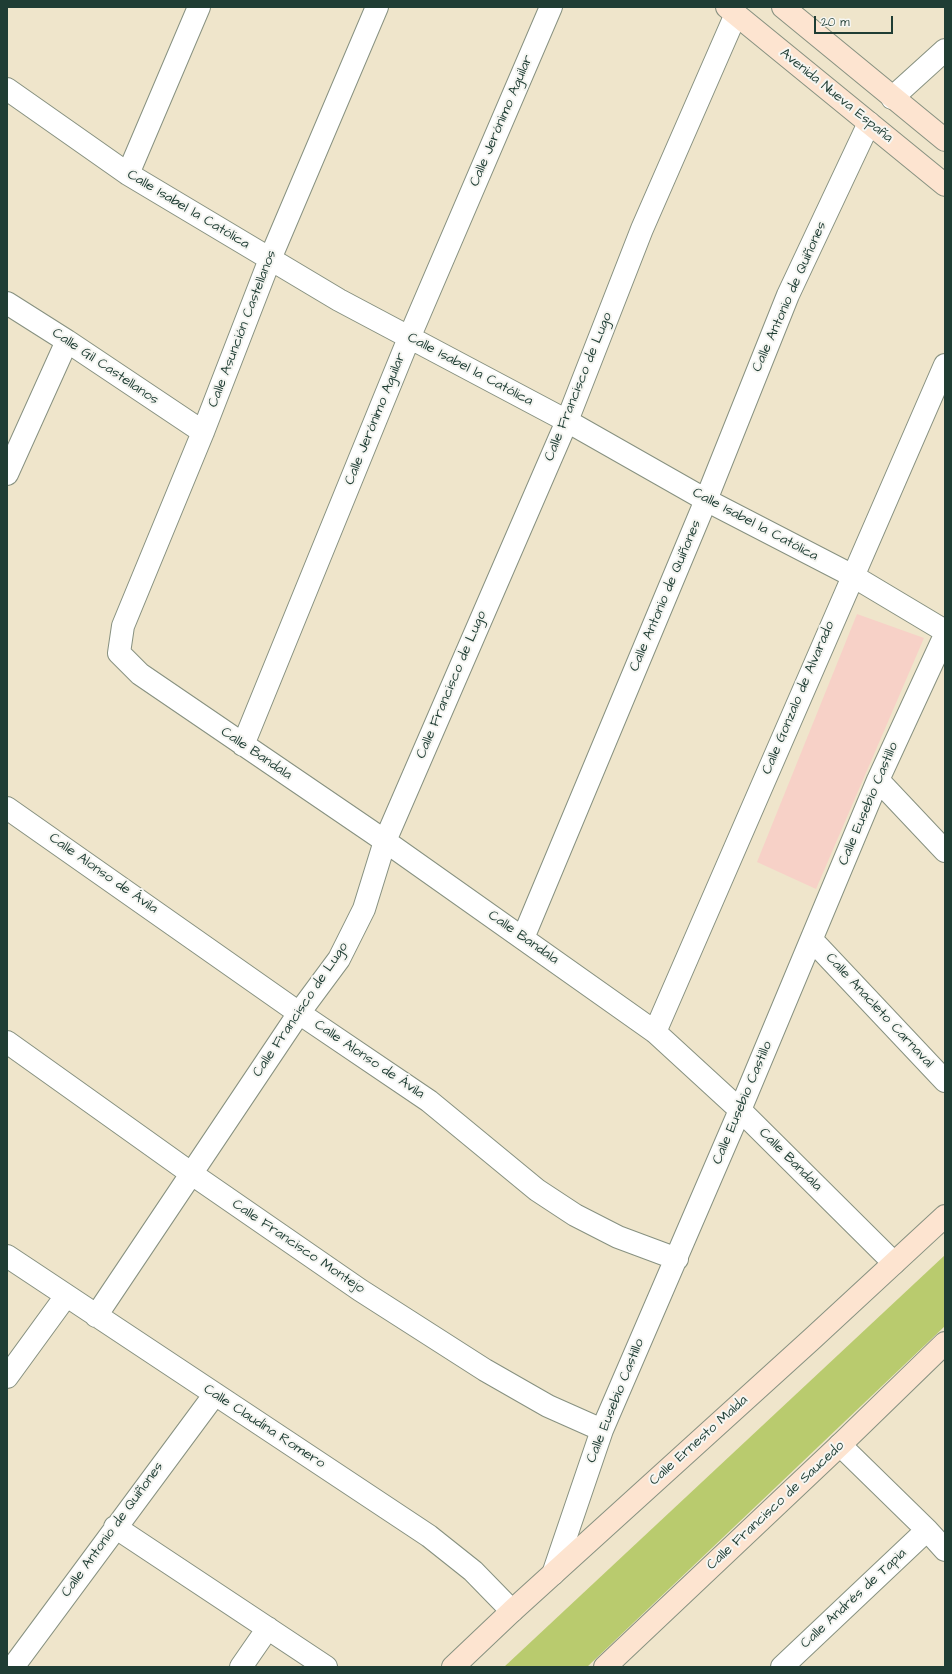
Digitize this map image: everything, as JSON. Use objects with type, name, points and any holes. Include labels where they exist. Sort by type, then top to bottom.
[{"type":"main road","points":[[783,7],[945,140]]},
{"type":"main road","name":"Avenida Nueva España","points":[[731,11],[945,185]]},
{"type":"main road","name":"Calle Ernesto Malda","points":[[453,1667],[512,1610],[945,1216]]},
{"type":"main road","name":"Calle Francisco de Saucedo","points":[[605,1667],[840,1445],[945,1343]]},
{"type":"street","points":[[128,174],[199,7]]},
{"type":"street","name":"Calle Asunción Castellanos","points":[[119,653],[122,626],[203,432],[270,259],[377,7]]},
{"type":"street","name":"Calle Jerónimo Aguilar","points":[[243,745],[409,338],[551,7]]},
{"type":"street","name":"Calle Francisco de Lugo","points":[[96,1316],[299,1013],[339,959],[364,909],[385,841],[567,421],[642,229],[731,11]]},
{"type":"street","points":[[892,98],[945,50]]},
{"type":"street","name":"Calle Isabel la Católica","points":[[7,89],[128,174],[339,300],[567,421],[706,500],[852,576],[945,631]]},
{"type":"street","name":"Calle Antonio de Quiñones","points":[[523,938],[706,500],[788,295],[869,123]]},
{"type":"street","name":"Calle Gil Castellanos","points":[[7,303],[67,341],[203,432]]},
{"type":"street","points":[[7,474],[67,341]]},
{"type":"street","name":"Calle Gonzalo de Alvarado","points":[[656,1032],[852,576],[945,365]]},
{"type":"street","name":"Calle Eusebio Castillo","points":[[553,1574],[602,1430],[677,1259],[878,780],[945,635]]},
{"type":"street","name":"Calle Bandala","points":[[119,653],[140,674],[385,841],[656,1032],[740,1110],[894,1263]]},
{"type":"street","points":[[878,780],[945,851]]},
{"type":"street","name":"Calle Alonso de Ávila","points":[[7,808],[299,1013],[429,1101],[537,1190],[575,1216],[618,1237],[677,1259]]},
{"type":"street","name":"Calle Anacleto Carnaval","points":[[812,940],[945,1081]]},
{"type":"street","name":"Calle Francisco Montejo","points":[[7,1042],[192,1174],[360,1290],[485,1370],[548,1406],[602,1430]]},
{"type":"street","name":"Calle Claudina Romero","points":[[7,1256],[429,1536],[473,1571],[512,1610]]},
{"type":"street","points":[[7,1377],[66,1296]]},
{"type":"street","name":"Calle Antonio de Quiñones","points":[[13,1667],[115,1526],[215,1394]]},
{"type":"street","points":[[840,1445],[927,1530],[945,1550]]},
{"type":"street","points":[[115,1526],[326,1667]]},
{"type":"street","name":"Calle Andrés de Tapia","points":[[782,1667],[927,1530]]},
{"type":"street","points":[[241,1667],[268,1628]]},
{"type":"shaded area","points":[[857,614],[924,638],[816,889],[757,862]]},
{"type":"green space","points":[[945,1255],[945,1326],[587,1667],[504,1667]]}]
